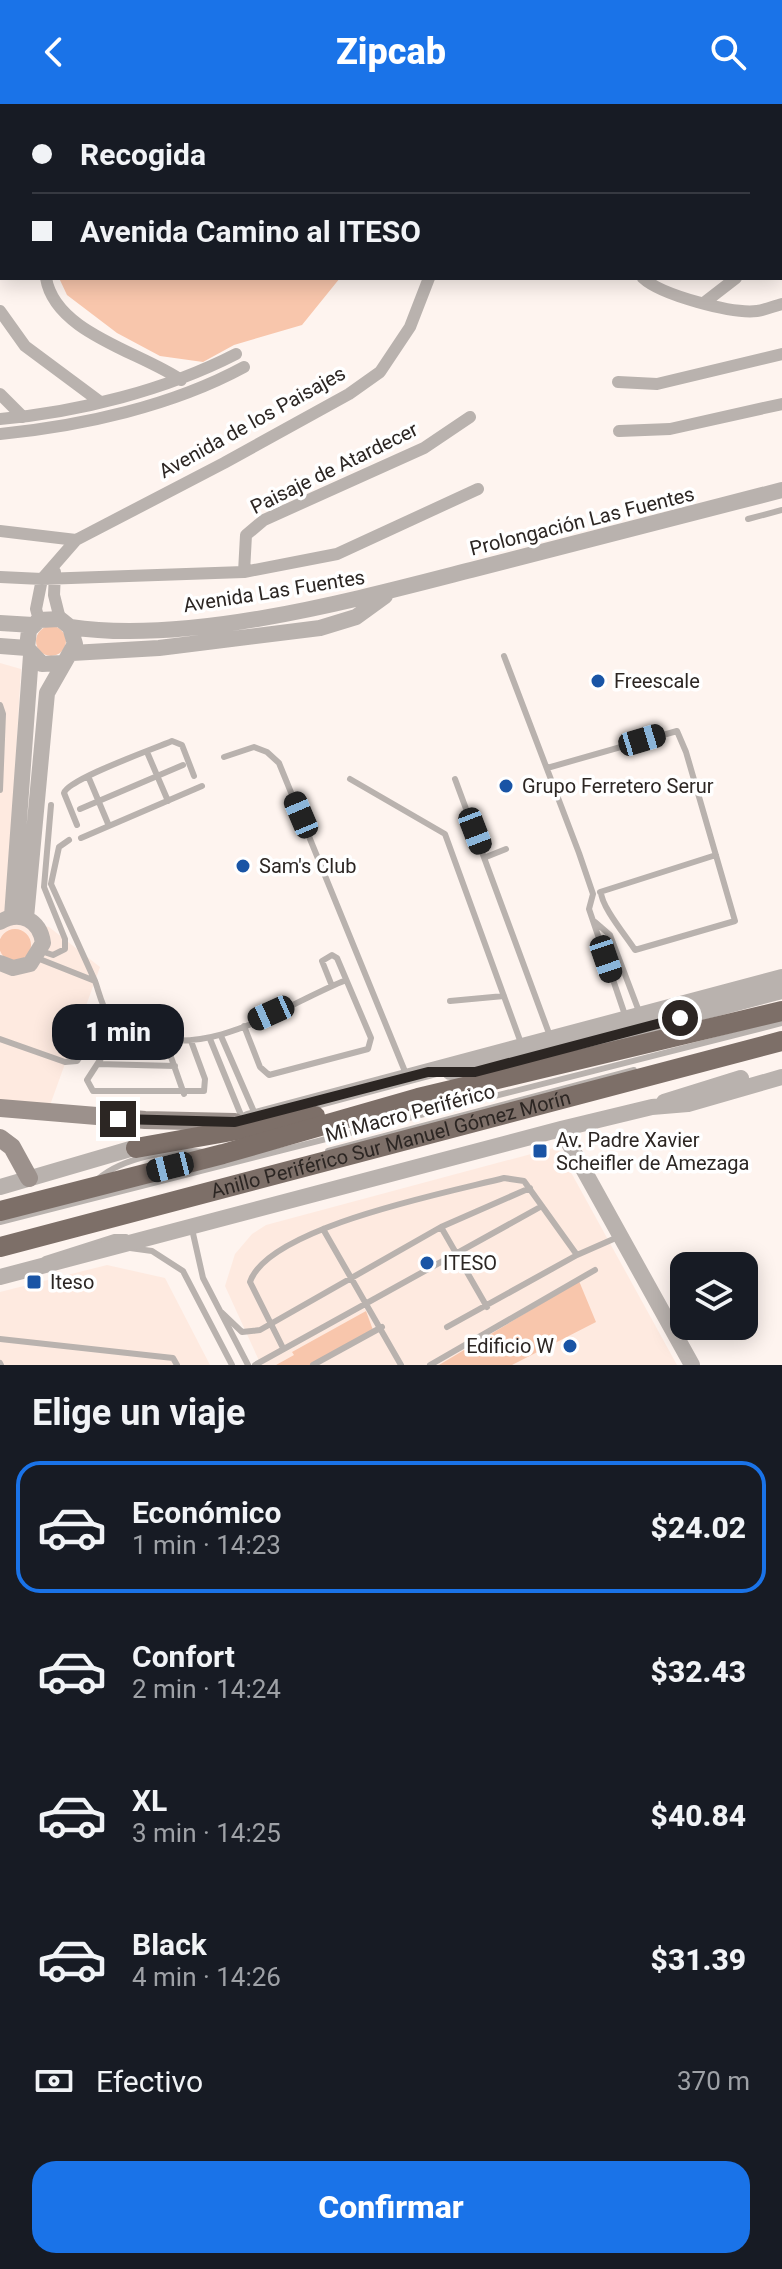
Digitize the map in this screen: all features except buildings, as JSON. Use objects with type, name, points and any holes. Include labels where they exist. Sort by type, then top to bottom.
[{"type":"highway","name":"Anillo Periférico Sur Manuel Gómez Morín","points":[[0,1211],[223,1154],[418,1098],[782,1011]]},
{"type":"highway","name":"Anillo Periférico Sur Manuel Gómez Morín","points":[[0,1247],[782,1041]]},
{"type":"highway","points":[[136,1148],[418,1098]]},
{"type":"highway","points":[[0,1254],[84,1226]]},
{"type":"main road","points":[[0,1108],[145,1120],[245,1120]]},
{"type":"main road","points":[[0,1138],[12,1147],[29,1178]]},
{"type":"street","points":[[47,280],[53,299],[82,326],[178,378],[192,390]]},
{"type":"street","name":"Avenida de los Paisajes","points":[[36,622],[36,609],[56,564],[76,540],[238,456],[349,394],[380,372],[410,327],[428,280]]},
{"type":"street","points":[[645,280],[655,289],[755,311],[782,304]]},
{"type":"street","points":[[705,302],[733,280]]},
{"type":"street","points":[[0,311],[25,346],[99,401]]},
{"type":"street","points":[[0,419],[99,401],[206,370],[236,354]]},
{"type":"street","points":[[618,382],[657,384],[782,354]]},
{"type":"street","points":[[0,434],[86,420],[192,390],[244,367]]},
{"type":"street","points":[[0,394],[23,417]]},
{"type":"street","points":[[619,431],[670,429],[782,404]]},
{"type":"street","name":"Paisaje de Atardecer","points":[[244,572],[246,535],[264,520],[424,448],[470,417]]},
{"type":"street","points":[[0,577],[49,579],[244,572],[337,554],[478,489]]},
{"type":"street","name":"Prolongación Las Fuentes","points":[[392,590],[782,490]]},
{"type":"street","points":[[0,531],[76,540]]},
{"type":"street","name":"Avenida de los Paisajes","points":[[49,579],[65,623]]},
{"type":"street","name":"Avenida Las Fuentes","points":[[65,623],[95,631],[236,621],[392,590]]},
{"type":"street","name":"Avenida Las Fuentes","points":[[67,658],[320,628],[356,617],[392,590]]},
{"type":"street","points":[[8,919],[29,652],[27,635],[36,622]]},
{"type":"street","points":[[0,623],[65,623],[74,635],[67,658],[47,693],[8,919]]},
{"type":"street","points":[[0,646],[29,652],[48,665],[67,658]]},
{"type":"street","points":[[0,963],[22,968],[39,955],[38,928],[8,919]]},
{"type":"street","points":[[0,1187],[782,977]]},
{"type":"street","points":[[428,1072],[475,1072],[782,991]]},
{"type":"street","points":[[652,1107],[684,1093],[782,1067]]},
{"type":"street","points":[[0,1277],[561,1129],[652,1107],[688,1104],[782,1077]]},
{"type":"street","points":[[561,1129],[692,1365]]},
{"type":"lane","points":[[748,519],[782,510]]},
{"type":"lane","points":[[504,656],[593,894],[589,909],[592,920],[633,1017]]},
{"type":"lane","points":[[0,705],[0,790]]},
{"type":"lane","points":[[547,768],[677,731],[735,916],[731,923],[635,950],[603,905],[601,892]]},
{"type":"lane","points":[[77,825],[64,793],[69,784],[88,776],[179,741],[194,776]]},
{"type":"lane","points":[[224,757],[254,747],[267,752],[279,763],[407,1077]]},
{"type":"lane","points":[[147,752],[168,801]]},
{"type":"lane","points":[[80,809],[183,765]]},
{"type":"lane","points":[[88,776],[109,826]]},
{"type":"lane","points":[[350,779],[445,834],[523,1046]]},
{"type":"lane","points":[[455,779],[552,1039]]},
{"type":"lane","points":[[81,838],[202,786]]},
{"type":"lane","points":[[39,955],[53,955],[65,949],[65,939],[48,886],[51,805]]},
{"type":"lane","points":[[69,840],[59,847],[48,886],[95,981],[109,1017],[122,1026],[165,1040],[210,1039],[346,980]]},
{"type":"lane","points":[[486,857],[506,849]]},
{"type":"lane","points":[[593,894],[716,855]]},
{"type":"lane","points":[[592,920],[610,935],[633,1017]]},
{"type":"lane","points":[[39,955],[95,981]]},
{"type":"lane","points":[[244,1026],[264,1073],[269,1075],[371,1045],[337,958],[332,955],[322,961],[332,986]]},
{"type":"lane","points":[[450,1001],[504,996]]},
{"type":"lane","points":[[0,1039],[65,1062],[77,1061],[109,1017]]},
{"type":"lane","name":"Mi Macro Periférico","points":[[0,1222],[782,1023]]},
{"type":"lane","points":[[122,1026],[87,1080],[93,1091],[198,1094],[207,1086],[191,1041]]},
{"type":"lane","name":"Mi Macro Periférico","points":[[0,1238],[284,1166],[342,1146],[782,1031]]},
{"type":"lane","points":[[221,1036],[245,1120]]},
{"type":"lane","points":[[210,1039],[245,1120]]},
{"type":"lane","points":[[165,1040],[184,1094]]},
{"type":"lane","points":[[98,1064],[175,1066]]},
{"type":"lane","points":[[283,1348],[250,1282],[254,1271],[339,1220],[504,1178],[524,1181],[577,1255]]},
{"type":"lane","points":[[220,1311],[242,1332],[260,1330],[441,1227],[530,1188]]},
{"type":"lane","points":[[255,1365],[542,1206]]},
{"type":"lane","points":[[441,1227],[487,1307]]},
{"type":"lane","points":[[192,1228],[203,1278],[248,1365]]},
{"type":"lane","points":[[323,1229],[382,1327],[401,1365]]},
{"type":"lane","points":[[447,1327],[577,1255],[621,1236]]},
{"type":"lane","points":[[24,1270],[54,1253],[114,1237],[150,1239]]},
{"type":"lane","points":[[119,1246],[152,1251],[183,1271],[232,1365]]},
{"type":"lane","points":[[430,1365],[595,1270]]},
{"type":"lane","points":[[313,1365],[382,1327]]},
{"type":"lane","points":[[0,1339],[173,1358],[177,1365]]},
{"type":"shaded area","points":[[60,280],[338,280],[302,325],[234,345],[203,362],[160,356],[117,333],[67,295]]},
{"type":"shaded area","points":[[51,626],[57,627],[65,635],[65,647],[57,655],[51,656],[45,655],[37,647],[36,641],[37,635],[45,627]]},
{"type":"shaded area","points":[[0,663],[21,669],[7,909],[0,915]]},
{"type":"shaded area","points":[[0,915],[49,927],[100,967],[49,1108],[0,1103]]},
{"type":"shaded area","points":[[15,929],[26,934],[31,945],[26,956],[15,961],[4,956],[-1,945],[4,934]]},
{"type":"shaded area","name":"ITESO","points":[[557,1147],[677,1365],[261,1365],[225,1286],[235,1254],[252,1234],[266,1225]]},
{"type":"shaded area","name":"ITESO","points":[[107,1265],[165,1278],[210,1365],[0,1365],[0,1292]]},
{"type":"shaded area","points":[[579,1281],[596,1322],[512,1365],[439,1365]]},
{"type":"shaded area","points":[[366,1311],[373,1330],[315,1365],[276,1365],[294,1355],[292,1352]]},
{"type":"place","name":"Freescale","points":[[598,681]]},
{"type":"place","name":"Grupo Ferretero Serur","points":[[506,786]]},
{"type":"place","name":"Sam's Club","points":[[243,866]]},
{"type":"place","name":"Av. Padre Xavier Scheifler de Amezaga","points":[[540,1151]]},
{"type":"place","name":"ITESO","points":[[427,1263]]},
{"type":"place","name":"Iteso","points":[[34,1282]]},
{"type":"place","name":"Edificio W","points":[[570,1346]]},
{"type":"route","points":[[118,1119],[235,1122],[428,1072],[475,1072],[680,1018]]}]
